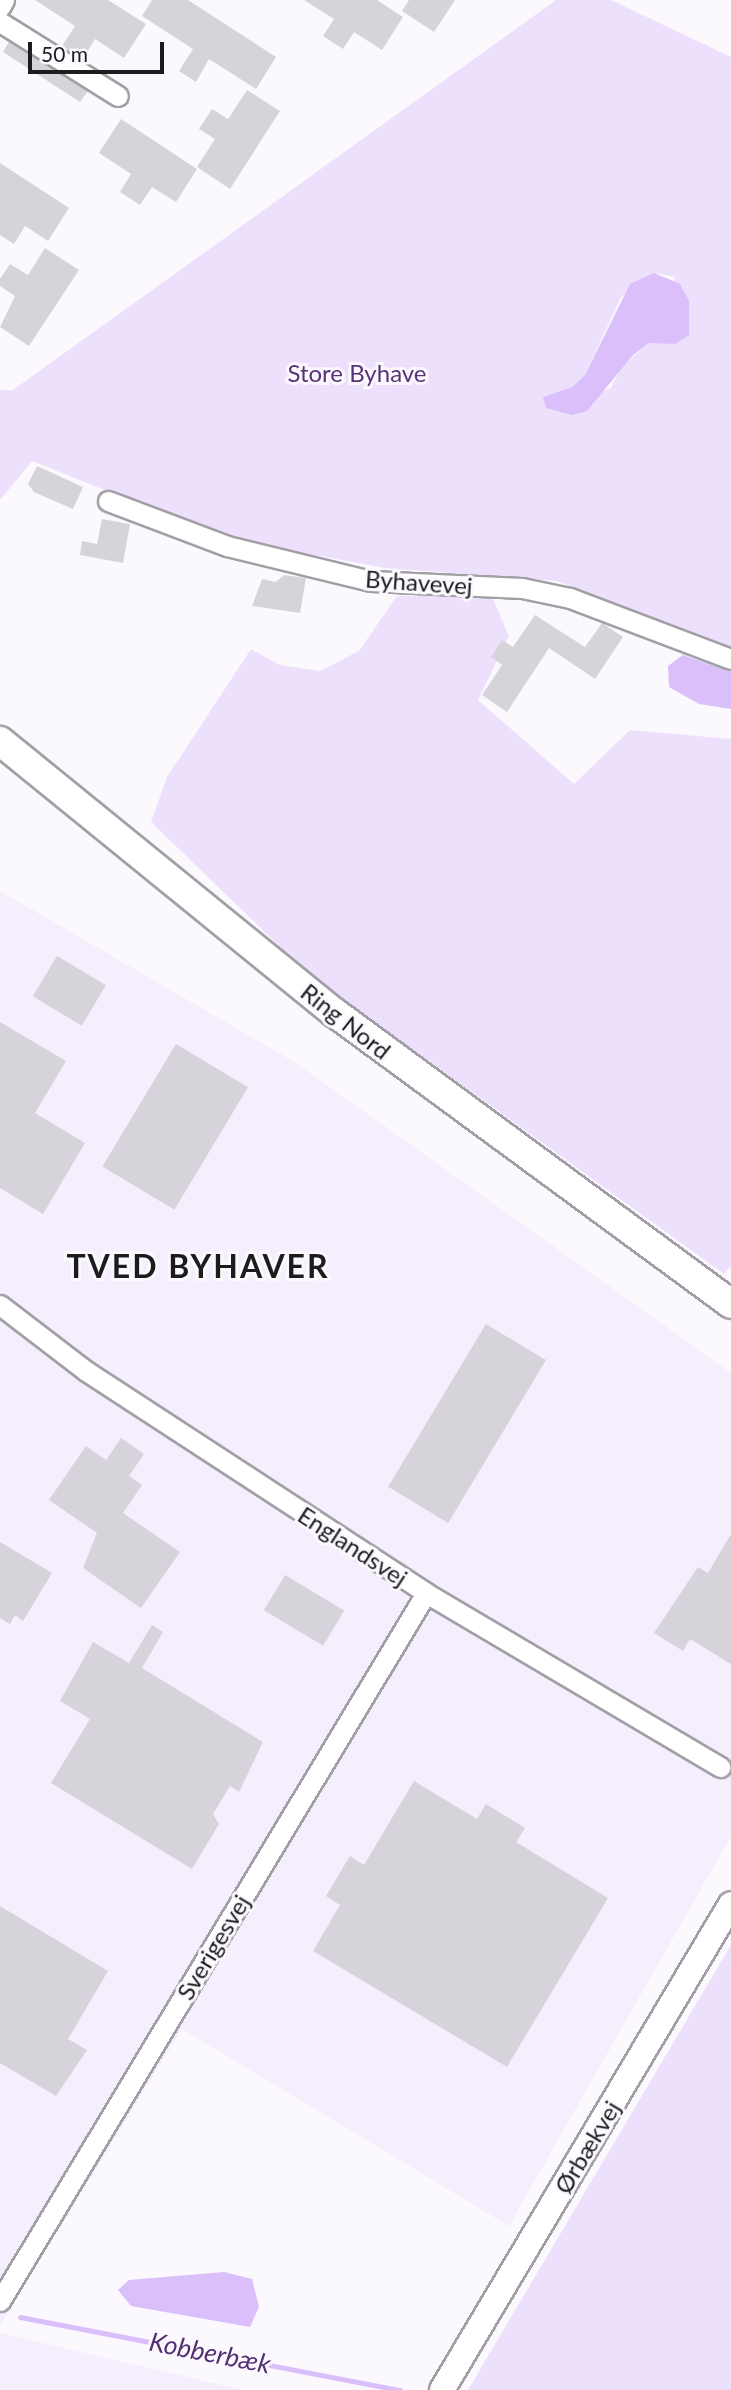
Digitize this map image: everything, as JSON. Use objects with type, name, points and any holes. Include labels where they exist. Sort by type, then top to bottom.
[{"type":"main road","name":"Ring Nord","points":[[0,741],[335,1013],[706,1283],[731,1304]]},
{"type":"main road","name":"Ring Nord","points":[[706,1283],[731,1297]]},
{"type":"street","points":[[0,6],[4,0]]},
{"type":"street","points":[[0,22],[118,96]]},
{"type":"street","name":"Byhavevej","points":[[108,501],[227,546],[371,581],[522,587],[570,598],[731,659]]},
{"type":"street","name":"Englandsvej","points":[[0,1305],[86,1371],[426,1593],[720,1767]]},
{"type":"street","name":"Sverigesvej","points":[[0,2301],[426,1593]]},
{"type":"street","name":"Ørbækvej","points":[[442,2390],[731,1904]]},
{"type":"shaded area","points":[[654,273],[680,284],[689,301],[689,335],[675,344],[649,343],[633,355],[587,411],[572,415],[546,408],[543,397],[572,387],[585,375],[630,284]]},
{"type":"shaded area","points":[[683,655],[731,672],[731,709],[699,704],[669,687],[668,666]]},
{"type":"shaded area","points":[[0,891],[296,1063],[731,1373],[731,1836],[509,2226],[182,2029],[0,2325]]},
{"type":"shaded area","points":[[224,2272],[252,2279],[259,2307],[250,2327],[131,2306],[118,2290],[129,2280]]},
{"type":"shaded area","points":[[0,2333],[243,2390],[0,2390]]},
{"type":"green space","name":"Store Byhave","points":[[556,0],[611,0],[731,57],[731,648],[557,581],[385,568],[228,539],[32,461],[0,500],[0,390],[13,390]],"holes":[[[654,273],[675,277],[649,343],[623,365],[610,389],[543,397],[572,387],[585,375],[621,297]]]},
{"type":"green space","points":[[491,594],[509,636],[478,700],[574,784],[630,730],[731,739],[731,1266],[724,1274],[306,972],[151,822],[167,777],[251,649],[280,665],[320,671],[359,651],[397,596]]},
{"type":"green space","points":[[731,1945],[731,2390],[468,2390]]},
{"type":"building","points":[[35,0],[108,0],[146,24],[124,58],[95,39],[83,59],[62,46],[75,26]]},
{"type":"building","points":[[152,0],[188,0],[276,57],[256,89],[209,59],[196,82],[179,71],[193,49],[142,16]]},
{"type":"building","points":[[304,0],[377,0],[403,17],[382,50],[354,32],[343,49],[323,36],[334,19]]},
{"type":"building","points":[[409,0],[455,0],[434,32],[402,11]]},
{"type":"building","points":[[9,42],[88,91],[80,102],[3,52]]},
{"type":"building","points":[[247,90],[280,111],[230,189],[197,167],[215,139],[199,129],[212,109],[228,119]]},
{"type":"building","points":[[121,119],[197,169],[176,202],[152,187],[140,205],[120,192],[131,174],[99,153]]},
{"type":"building","points":[[0,163],[69,208],[48,241],[25,226],[14,244],[0,235]]},
{"type":"building","points":[[45,248],[79,270],[29,346],[0,327],[15,296],[0,286],[0,279],[10,264],[28,275]]},
{"type":"building","points":[[37,466],[83,487],[73,509],[34,492],[28,484]]},
{"type":"building","points":[[102,519],[130,524],[123,563],[80,555],[82,541],[97,544]]},
{"type":"building","points":[[284,575],[306,578],[300,613],[252,606],[262,579],[276,582]]},
{"type":"building","points":[[535,615],[585,647],[602,623],[623,637],[595,679],[549,648],[507,712],[482,695],[502,665],[491,657],[502,640],[513,647]]},
{"type":"building","points":[[57,956],[106,985],[82,1026],[33,996]]},
{"type":"building","points":[[0,1022],[66,1061],[35,1113],[85,1143],[43,1214],[0,1188]]},
{"type":"building","points":[[176,1044],[248,1087],[174,1210],[102,1167]]},
{"type":"building","points":[[486,1324],[546,1360],[448,1523],[388,1487]]},
{"type":"building","points":[[121,1438],[144,1454],[129,1476],[142,1485],[123,1513],[180,1552],[141,1608],[83,1568],[97,1533],[49,1500],[86,1446],[106,1460]]},
{"type":"building","points":[[731,1534],[731,1664],[690,1639],[683,1651],[654,1633],[698,1567],[708,1573]]},
{"type":"building","points":[[0,1542],[52,1573],[23,1621],[15,1615],[10,1624],[0,1618]]},
{"type":"building","points":[[285,1575],[344,1611],[323,1646],[264,1610]]},
{"type":"building","points":[[152,1625],[163,1632],[142,1668],[263,1742],[239,1792],[230,1786],[213,1814],[219,1824],[192,1869],[51,1783],[90,1719],[60,1701],[93,1642],[129,1663]]},
{"type":"building","points":[[414,1781],[477,1819],[486,1804],[525,1828],[516,1842],[608,1898],[507,2067],[313,1951],[340,1905],[326,1896],[350,1856],[364,1865]]},
{"type":"building","points":[[0,1906],[108,1971],[68,2039],[87,2050],[56,2096],[0,2063]]},
{"type":"waterway","name":"Kobberbæk","points":[[20,2317],[400,2390]]},
{"type":"district","name":"TVED BYHAVER","points":[[198,1266]]}]
